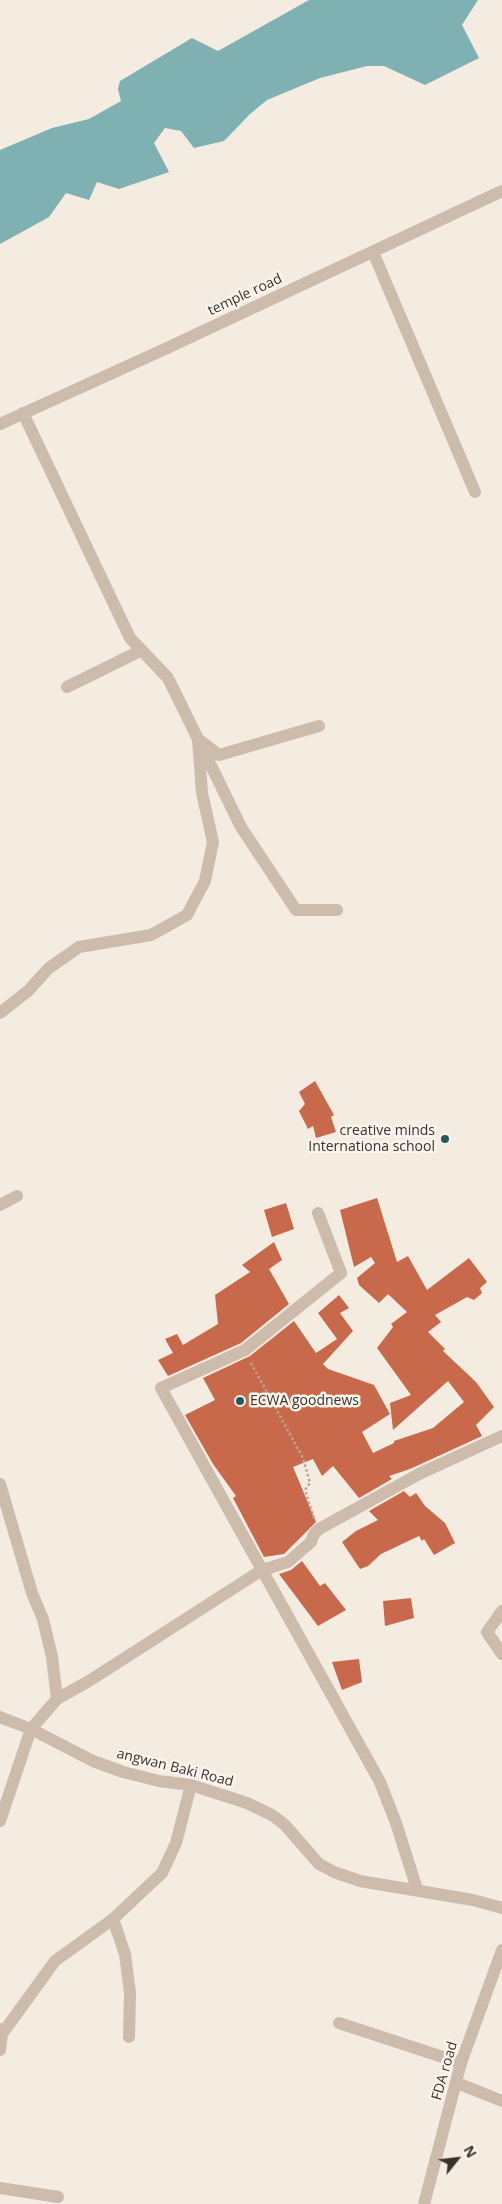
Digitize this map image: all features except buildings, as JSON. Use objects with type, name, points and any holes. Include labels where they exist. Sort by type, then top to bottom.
[{"type":"street","name":"temple road","points":[[0,424],[502,191]]},
{"type":"street","points":[[373,252],[475,492]]},
{"type":"street","points":[[23,413],[130,638],[168,678],[241,827],[296,910],[337,910]]},
{"type":"street","points":[[67,686],[142,650]]},
{"type":"street","points":[[198,739],[219,755],[318,726]]},
{"type":"street","points":[[0,1014],[28,991],[50,968],[79,947],[151,935],[187,915],[205,881],[213,842],[202,793],[198,739]]},
{"type":"street","points":[[0,1205],[16,1196]]},
{"type":"street","points":[[318,1213],[341,1273],[245,1350],[161,1388],[380,1782],[396,1823],[417,1889]]},
{"type":"street","points":[[0,1821],[31,1728],[57,1699],[89,1681],[262,1570],[288,1562],[311,1542],[314,1534],[319,1530],[419,1474],[502,1436]]},
{"type":"street","points":[[0,1484],[32,1593],[43,1619],[52,1657],[57,1699]]},
{"type":"street","points":[[502,1611],[487,1632],[502,1654]]},
{"type":"street","name":"angwan Baki Road","points":[[0,1716],[31,1728],[93,1760],[123,1772],[159,1781],[191,1785],[247,1803],[272,1815],[286,1825],[319,1864],[334,1872],[360,1880],[473,1900],[502,1908]]},
{"type":"street","points":[[0,2050],[1,2031],[55,1961],[113,1920],[162,1873],[176,1843],[191,1785]]},
{"type":"street","points":[[113,1920],[126,1964],[130,1993],[129,2037]]},
{"type":"street","name":"FDA road","points":[[424,2204],[461,2062],[502,1950]]},
{"type":"street","points":[[338,2022],[461,2062]]},
{"type":"street","points":[[457,2083],[502,2101]]},
{"type":"street","points":[[0,2188],[58,2197]]},
{"type":"path","points":[[245,1350],[303,1458],[310,1483],[305,1490],[316,1522]]},
{"type":"water","points":[[309,0],[478,0],[462,25],[479,58],[425,85],[384,66],[367,66],[320,78],[267,100],[250,114],[224,141],[194,148],[181,131],[165,128],[154,143],[169,172],[119,189],[97,182],[89,200],[66,193],[49,217],[0,244],[0,150],[52,128],[89,119],[121,101],[118,89],[120,81],[192,38],[218,51]]},
{"type":"place","name":"creative minds Internationa school","points":[[445,1139]]},
{"type":"place","name":"ECWA goodnews","points":[[240,1401]]}]
